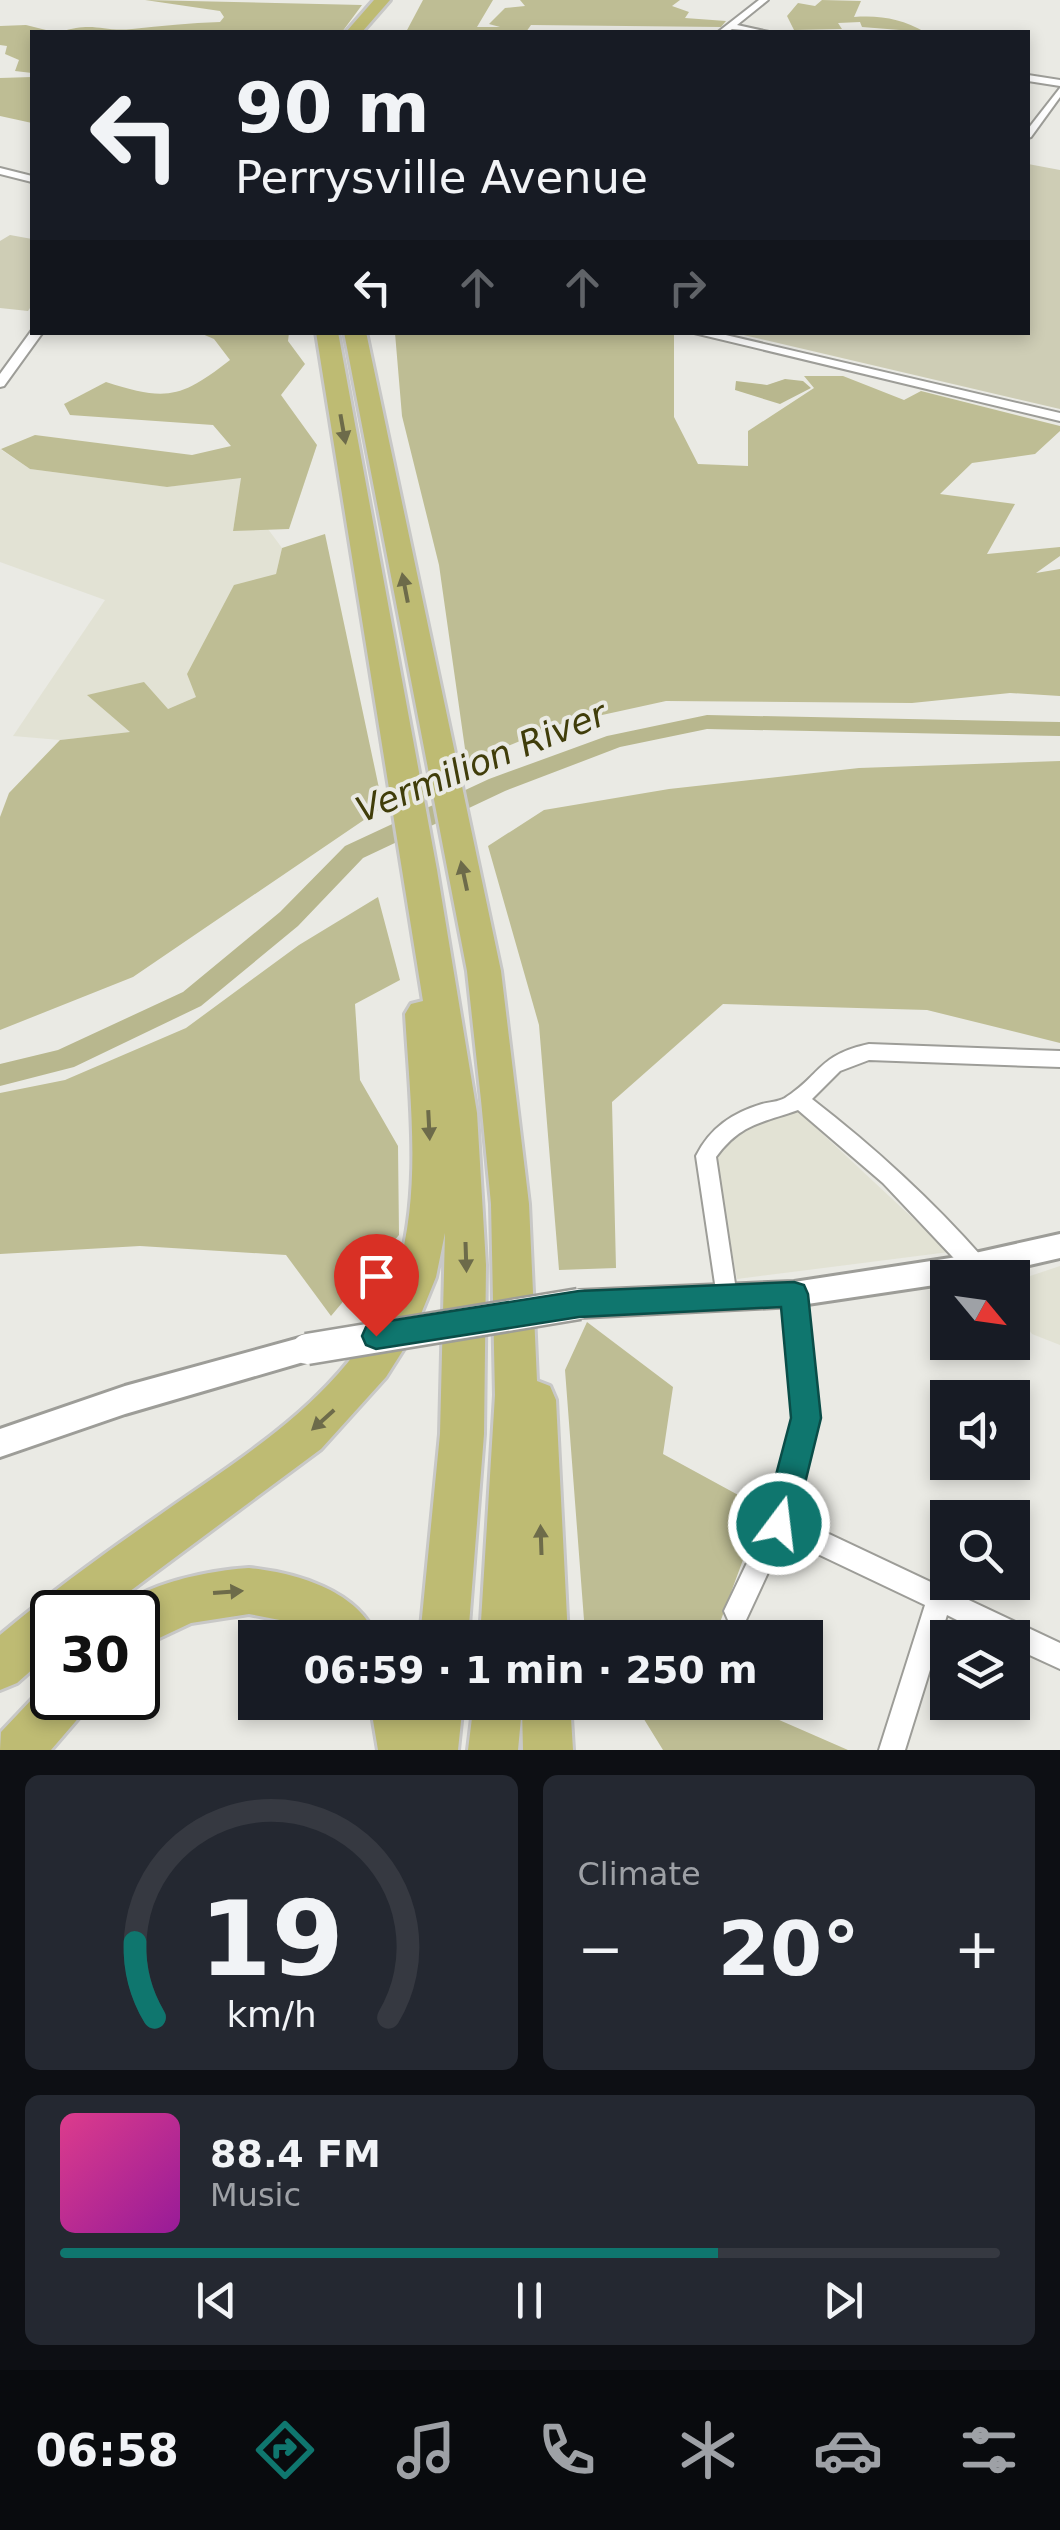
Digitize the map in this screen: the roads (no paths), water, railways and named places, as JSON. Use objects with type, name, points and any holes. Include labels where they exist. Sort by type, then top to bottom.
[{"type":"highway","points":[[356,30],[382,0]]},
{"type":"highway","points":[[376,30],[402,0]]},
{"type":"highway","points":[[95,1590],[276,1462],[335,1410],[383,1349],[408,1294],[426,1230],[430,1150],[429,989],[421,870],[328,335]]},
{"type":"highway","points":[[356,335],[484,971],[510,1204],[516,1395],[505,1620]]},
{"type":"highway","points":[[484,971],[500,1014],[528,1205],[543,1620]]},
{"type":"highway","points":[[429,989],[458,1114],[466,1265],[462,1434],[446,1620]]},
{"type":"highway","points":[[160,1613],[184,1600],[223,1590],[270,1592],[308,1603],[330,1620]]},
{"type":"highway","points":[[0,1666],[30,1641]]},
{"type":"highway","points":[[19,1750],[45,1720]]},
{"type":"highway","points":[[398,1720],[404,1750]]},
{"type":"highway","points":[[434,1750],[437,1720]]},
{"type":"highway","points":[[493,1750],[496,1720]]},
{"type":"highway","points":[[547,1720],[548,1750]]},
{"type":"street","points":[[726,29],[764,0]]},
{"type":"street","points":[[1030,78],[1060,84]]},
{"type":"street","points":[[1030,132],[1060,91]]},
{"type":"street","points":[[0,172],[27,177]]},
{"type":"street","points":[[0,187],[27,177]]},
{"type":"street","points":[[0,383],[35,335]]},
{"type":"street","points":[[709,335],[1060,416]]},
{"type":"street","points":[[726,1297],[706,1156],[721,1132],[736,1122],[790,1104],[835,1060],[850,1054],[1060,1059]]},
{"type":"street","points":[[797,1098],[866,1152],[933,1216],[971,1260]]},
{"type":"street","points":[[997,1260],[1060,1246]]},
{"type":"street","points":[[0,1443],[124,1400],[307,1349],[446,1323],[579,1304],[794,1294],[930,1272]]},
{"type":"street","points":[[737,1611],[779,1524],[806,1418],[794,1294]]},
{"type":"street","points":[[779,1524],[930,1595]]},
{"type":"street","points":[[892,1750],[939,1600]]},
{"type":"street","points":[[941,1600],[1060,1656]]},
{"type":"waterway","name":"Vermilion River","points":[[0,1075],[64,1059],[192,999],[289,919],[354,852],[497,785],[615,741],[707,722],[1060,729]]}]
